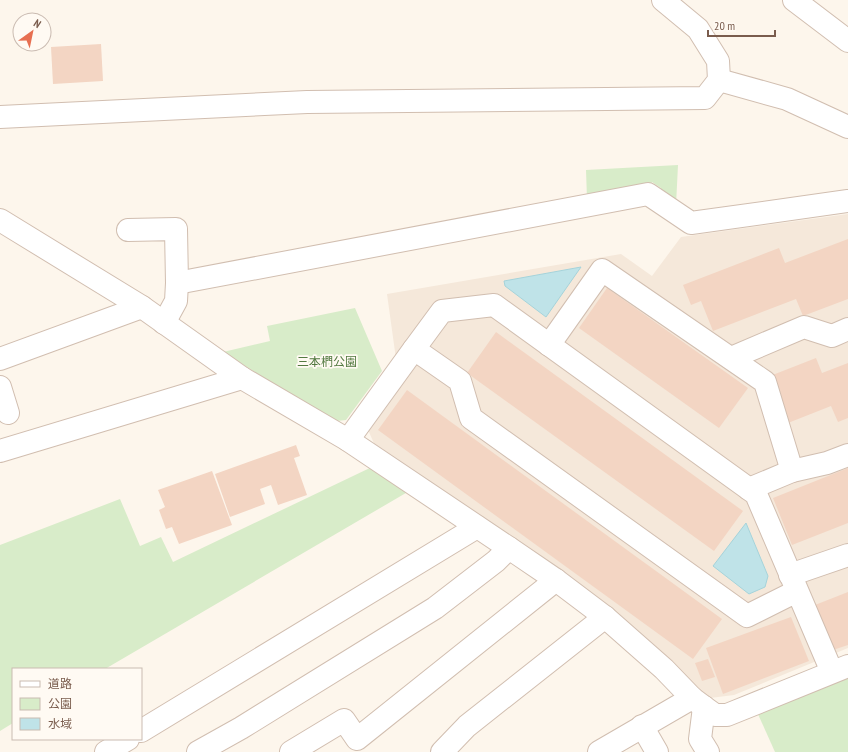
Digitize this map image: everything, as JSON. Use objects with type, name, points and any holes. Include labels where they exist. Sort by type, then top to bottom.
[{"type":"street","points":[[0,117],[307,102],[705,98],[719,80],[718,61],[698,30],[663,0]]},
{"type":"street","points":[[794,0],[848,41]]},
{"type":"street","points":[[719,80],[787,99],[848,127]]},
{"type":"street","points":[[177,283],[648,194],[691,223],[848,201]]},
{"type":"street","points":[[1,221],[142,307],[242,378],[348,440],[556,580],[605,617],[664,669],[698,702],[715,714],[727,714],[838,666],[794,583],[756,494],[494,305],[442,311],[348,440]]},
{"type":"street","points":[[128,230],[176,229],[176,301],[164,323]]},
{"type":"street","points":[[549,345],[602,270],[765,382],[792,471]]},
{"type":"street","points":[[0,360],[142,307]]},
{"type":"street","points":[[731,358],[804,327],[832,336],[848,329]]},
{"type":"street","points":[[414,350],[460,381],[471,418],[747,616],[794,583],[848,555]]},
{"type":"street","points":[[0,451],[242,378]]},
{"type":"street","points":[[0,387],[8,413]]},
{"type":"street","points":[[749,489],[792,471],[827,463],[848,455]]},
{"type":"street","points":[[142,730],[477,527]]},
{"type":"street","points":[[198,752],[240,728],[435,608],[509,548]]},
{"type":"street","points":[[291,752],[344,720],[357,739],[556,580]]},
{"type":"street","points":[[442,752],[467,726],[605,617]]},
{"type":"street","points":[[599,752],[642,726],[698,702]]},
{"type":"street","points":[[698,702],[700,739],[708,752]]},
{"type":"street","points":[[642,726],[657,752]]},
{"type":"street","points":[[106,752],[126,740]]},
{"type":"shaded area","points":[[848,214],[848,648],[734,695],[710,698],[594,596],[376,448],[369,432],[351,420],[396,359],[387,294],[621,254],[652,276],[681,237]]},
{"type":"green space","points":[[678,165],[676,205],[658,194],[661,188],[652,182],[649,188],[587,199],[586,170]]},
{"type":"green space","name":"三本椚公園","points":[[355,308],[382,371],[346,420],[337,421],[280,388],[223,352],[270,341],[267,326]]},
{"type":"green space","points":[[374,466],[411,490],[107,668],[12,668],[12,724],[0,731],[0,545],[120,499],[140,546],[161,537],[173,562]]},
{"type":"green space","points":[[848,675],[848,752],[775,752],[757,712]]},
{"type":"water","points":[[581,267],[546,317],[505,286],[504,281]]},
{"type":"water","points":[[746,523],[768,576],[765,587],[749,594],[713,566]]},
{"type":"building","points":[[101,44],[103,81],[53,84],[52,47]]},
{"type":"building","points":[[848,239],[848,299],[803,316],[796,299],[713,331],[701,301],[691,305],[683,285],[779,248],[785,263]]},
{"type":"building","points":[[607,288],[748,388],[719,428],[579,328]]},
{"type":"building","points":[[496,332],[743,511],[714,551],[467,373]]},
{"type":"building","points":[[816,358],[822,373],[848,363],[848,418],[838,422],[831,406],[788,423],[770,376]]},
{"type":"building","points":[[407,390],[722,619],[693,659],[378,430]]},
{"type":"building","points":[[296,445],[300,456],[294,458],[307,495],[278,505],[271,485],[260,489],[265,504],[230,517],[215,474]]},
{"type":"building","points":[[848,468],[848,523],[792,545],[773,498]]},
{"type":"building","points":[[212,471],[232,525],[179,544],[172,527],[166,529],[159,510],[165,507],[158,490]]},
{"type":"building","points":[[848,592],[848,645],[833,650],[815,605]]},
{"type":"building","points":[[791,617],[809,661],[723,694],[706,648]]},
{"type":"building","points":[[708,659],[715,677],[702,681],[695,663]]}]
